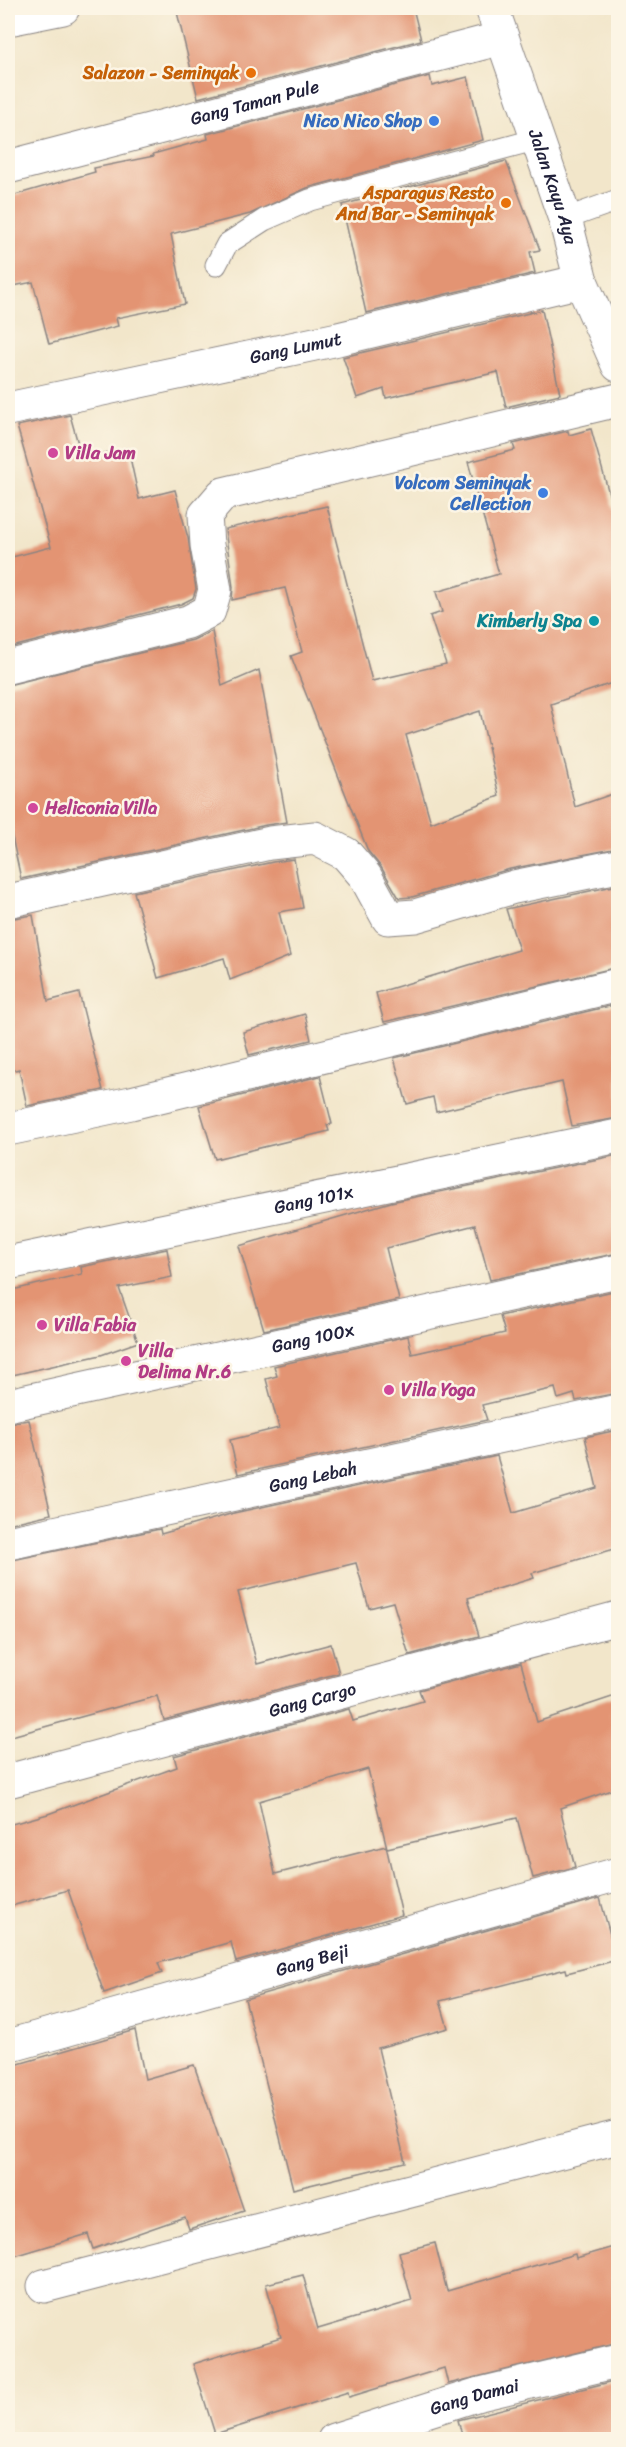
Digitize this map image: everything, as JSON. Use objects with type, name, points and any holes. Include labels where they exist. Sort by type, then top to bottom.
[{"type":"street","points":[[8,19],[63,8]]},
{"type":"street","name":"Jalan Kayu Aya","points":[[497,22],[565,219],[581,281],[618,365]]},
{"type":"street","name":"Gang Taman Pule","points":[[8,167],[497,22]]},
{"type":"street","name":"Gang Lumut","points":[[8,409],[338,339],[581,281]]},
{"type":"street","points":[[8,667],[188,622],[209,611],[215,590],[207,545],[206,515],[223,494],[618,400]]},
{"type":"street","points":[[8,901],[270,843],[315,838],[346,854],[365,876],[388,918],[414,916],[514,887],[618,866]]},
{"type":"street","points":[[8,1128],[131,1103],[618,985]]},
{"type":"street","name":"Gang 101x","points":[[8,1263],[618,1136]]},
{"type":"street","name":"Gang 100x","points":[[8,1405],[618,1271]]},
{"type":"street","name":"Gang Lebah","points":[[8,1543],[618,1411]]},
{"type":"street","name":"Gang Cargo","points":[[8,1781],[618,1618]]},
{"type":"street","name":"Gang Beji","points":[[8,2046],[618,1874]]},
{"type":"street","points":[[44,2286],[618,2137]]},
{"type":"street","name":"Gang Damai","points":[[334,2439],[476,2395],[618,2361]]},
{"type":"lane","points":[[216,265],[227,244],[264,220],[310,200],[538,139]]},
{"type":"lane","points":[[565,219],[618,200]]},
{"type":"building","name":"Salazon - Seminyak","points":[[176,8],[413,8],[421,40],[198,98]]},
{"type":"building","points":[[430,76],[432,86],[468,77],[483,140],[307,188],[250,214],[171,234],[185,304],[116,318],[118,326],[49,344],[33,282],[8,287],[8,197],[95,172],[94,168],[154,156],[153,154],[208,139],[207,134]]},
{"type":"building","points":[[506,161],[540,250],[530,252],[535,273],[366,313],[342,205]]},
{"type":"building","points":[[542,310],[560,394],[506,407],[498,372],[386,398],[384,389],[357,398],[343,357]]},
{"type":"building","points":[[70,415],[82,458],[128,448],[139,499],[175,490],[188,538],[196,589],[193,598],[181,604],[8,648],[8,558],[51,547],[17,426]]},
{"type":"building","points":[[591,429],[618,526],[618,681],[551,704],[575,807],[618,792],[618,848],[510,869],[412,897],[399,898],[381,867],[368,851],[291,656],[302,652],[285,588],[232,600],[233,587],[225,529],[327,506],[372,681],[446,664],[430,616],[442,612],[436,592],[499,574],[468,462],[515,450],[513,444],[568,431],[569,435]],"holes":[[[480,711],[499,796],[431,823],[406,735]]]},
{"type":"building","points":[[212,631],[222,686],[259,670],[287,822],[21,879],[8,818],[8,685],[193,640]]},
{"type":"building","points":[[294,859],[303,908],[279,912],[290,956],[230,980],[224,958],[158,978],[134,892]]},
{"type":"building","points":[[618,885],[618,967],[384,1022],[376,993],[519,950],[506,909]]},
{"type":"building","points":[[33,915],[48,1001],[79,993],[103,1090],[27,1106],[19,1069],[8,1072],[8,919]]},
{"type":"building","points":[[618,1004],[618,1118],[572,1126],[562,1082],[436,1112],[433,1097],[407,1104],[394,1058]]},
{"type":"building","points":[[305,1014],[311,1040],[249,1055],[243,1032]]},
{"type":"building","points":[[320,1076],[332,1124],[327,1125],[329,1131],[215,1159],[199,1106]]},
{"type":"building","points":[[618,1155],[618,1253],[490,1280],[475,1225],[386,1248],[399,1300],[264,1330],[239,1246],[391,1202]]},
{"type":"building","points":[[167,1249],[172,1277],[119,1288],[138,1342],[101,1355],[8,1376],[8,1291],[82,1274],[81,1267]]},
{"type":"building","points":[[618,1290],[618,1393],[576,1401],[574,1394],[558,1399],[555,1388],[482,1405],[487,1420],[238,1474],[230,1440],[279,1428],[266,1379],[277,1376],[274,1366],[408,1336],[412,1354],[505,1333],[500,1316]]},
{"type":"building","points":[[29,1420],[51,1514],[8,1524],[8,1423]]},
{"type":"building","points":[[618,1430],[618,1548],[532,1573],[534,1578],[468,1598],[479,1636],[409,1655],[393,1602],[369,1608],[356,1563],[238,1592],[257,1664],[331,1644],[339,1673],[164,1720],[157,1696],[8,1737],[8,1561],[160,1529],[161,1534],[234,1513],[497,1456],[513,1513],[597,1488],[585,1437]]},
{"type":"building","points":[[521,1663],[537,1722],[618,1695],[618,1788],[560,1808],[575,1867],[533,1878],[517,1818],[387,1848],[368,1769],[259,1801],[275,1874],[386,1846],[402,1915],[236,1962],[231,1942],[158,1963],[162,1973],[104,1993],[68,1890],[8,1907],[8,1825],[48,1814],[177,1767],[174,1756],[349,1709],[353,1721],[423,1701],[419,1690]]},
{"type":"building","points":[[600,1898],[617,1960],[567,1973],[566,1969],[440,2001],[448,2028],[378,2048],[405,2162],[293,2189],[245,1999]]},
{"type":"building","points":[[135,2030],[145,2079],[194,2065],[244,2211],[189,2229],[185,2217],[93,2249],[88,2234],[8,2258],[8,2067]]},
{"type":"building","points":[[435,2243],[447,2291],[575,2254],[576,2258],[618,2246],[618,2343],[448,2384],[444,2368],[349,2397],[348,2392],[215,2434],[193,2364],[281,2337],[266,2284],[303,2275],[318,2329],[412,2301],[399,2252]]},
{"type":"building","points":[[618,2380],[618,2439],[463,2439],[458,2420]]},
{"type":"place","name":"Salazon - Seminyak","points":[[251,73]]},
{"type":"place","name":"Nico Nico Shop","points":[[434,121]]},
{"type":"place","name":"Asparagus Resto And Bar - Seminyak","points":[[506,203]]},
{"type":"place","name":"Villa Jam","points":[[53,453]]},
{"type":"place","name":"Volcom Seminyak Cellection","points":[[543,493]]},
{"type":"place","name":"Kimberly Spa","points":[[594,621]]},
{"type":"place","name":"Heliconia Villa","points":[[33,808]]},
{"type":"place","name":"Villa Fabia","points":[[42,1325]]},
{"type":"place","name":"Villa Delima Nr.6","points":[[126,1361]]},
{"type":"place","name":"Villa Yoga","points":[[389,1390]]}]
